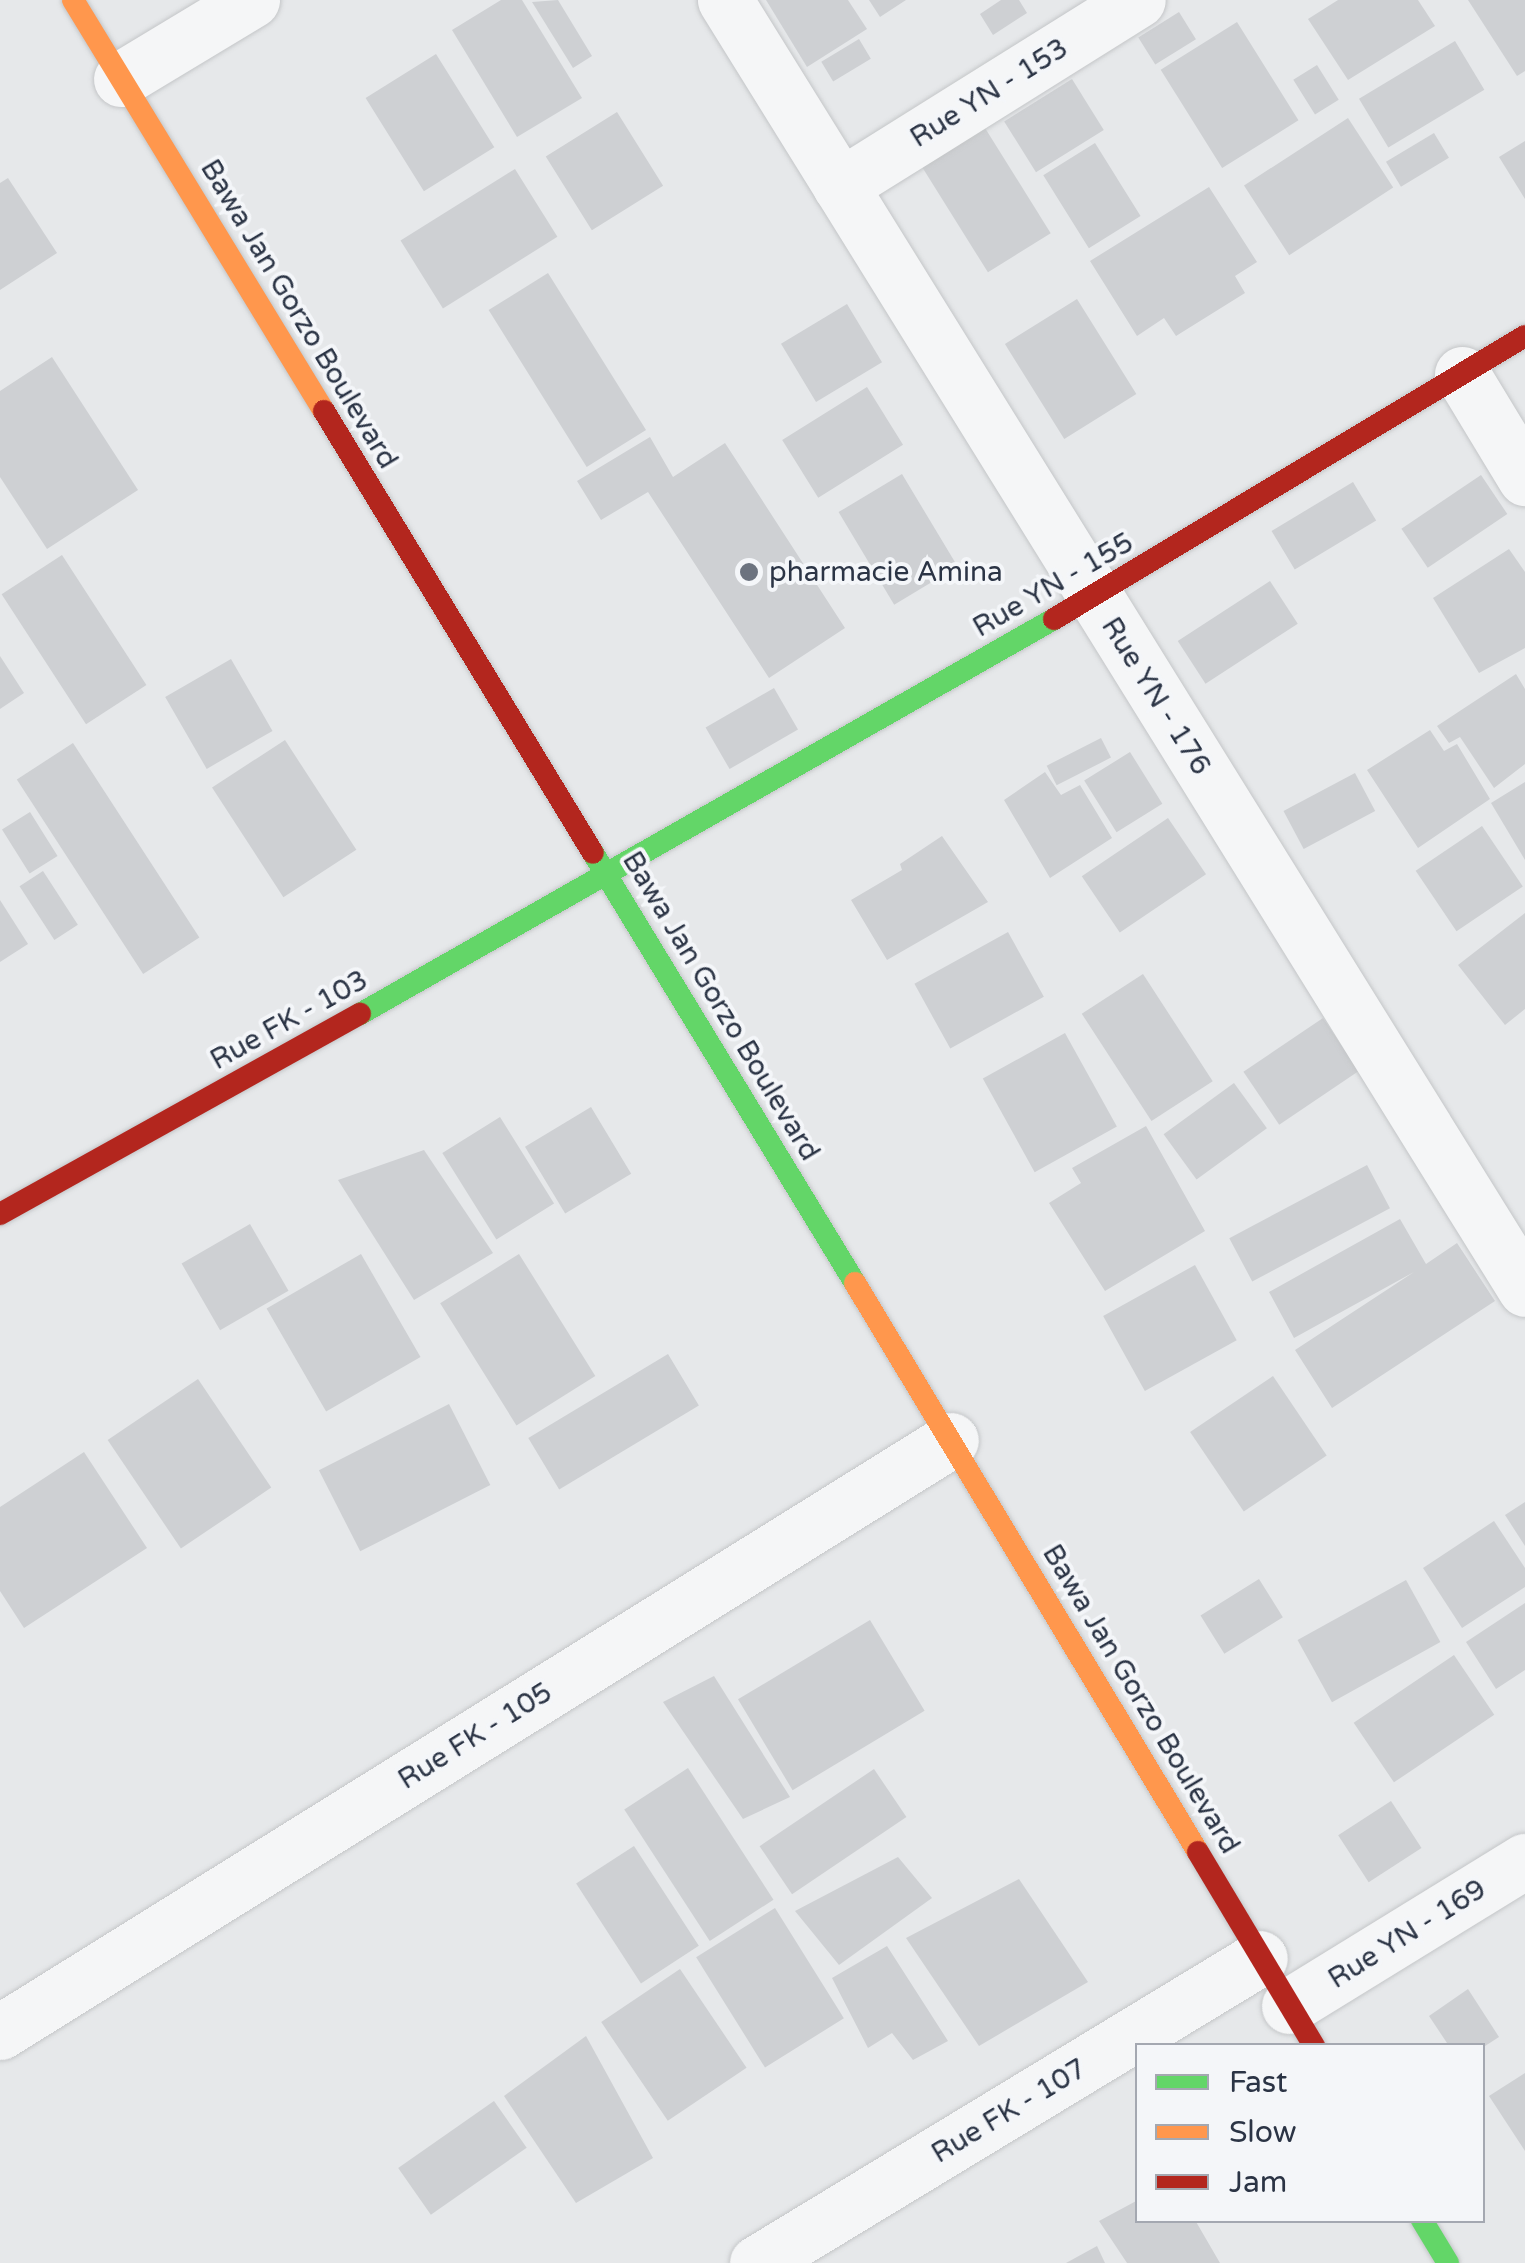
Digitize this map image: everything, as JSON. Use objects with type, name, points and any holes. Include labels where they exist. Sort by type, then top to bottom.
[{"type":"main road","name":"Bawa Jan Gorzo Boulevard","points":[[73,0],[951,1440],[1302,2026]]},
{"type":"main road","name":"Rue YN - 155","points":[[607,877],[1094,596],[1525,336]]},
{"type":"main road","name":"Rue FK - 103","points":[[1,1211],[607,877]]},
{"type":"main road","points":[[1424,2223],[1448,2263]]},
{"type":"street","points":[[121,79],[252,0]]},
{"type":"street","name":"Rue YN - 176","points":[[724,0],[1525,1290]]},
{"type":"street","name":"Rue YN - 153","points":[[840,186],[1138,0]]},
{"type":"street","points":[[1462,374],[1525,478]]},
{"type":"street","name":"Rue FK - 105","points":[[0,2032],[951,1440]]},
{"type":"street","name":"Rue YN - 169","points":[[1302,2026],[1525,1861]]},
{"type":"street","name":"Rue FK - 107","points":[[757,2263],[1260,1958]]},
{"type":"building","points":[[501,0],[522,0],[582,98],[517,137],[452,30]]},
{"type":"building","points":[[558,0],[592,56],[573,68],[532,2]]},
{"type":"building","points":[[766,0],[848,0],[867,29],[807,67]]},
{"type":"building","points":[[869,0],[906,0],[880,17]]},
{"type":"building","points":[[1001,0],[1019,0],[1027,13],[993,35],[980,14]]},
{"type":"building","points":[[1338,0],[1418,0],[1435,26],[1348,80],[1308,19]]},
{"type":"building","points":[[1468,0],[1525,0],[1525,71],[1517,76]]},
{"type":"building","points":[[1179,12],[1196,39],[1155,65],[1138,37]]},
{"type":"building","points":[[1237,22],[1298,120],[1222,168],[1161,70]]},
{"type":"building","points":[[859,39],[871,59],[833,81],[821,62]]},
{"type":"building","points":[[1455,41],[1484,90],[1388,148],[1359,99]]},
{"type":"building","points":[[436,54],[494,147],[424,191],[366,98]]},
{"type":"building","points":[[1317,65],[1339,100],[1315,115],[1293,80]]},
{"type":"building","points":[[1072,79],[1104,130],[1036,172],[1004,121]]},
{"type":"building","points":[[617,112],[663,186],[592,230],[546,157]]},
{"type":"building","points":[[1348,118],[1393,188],[1289,255],[1244,186]]},
{"type":"building","points":[[985,128],[1051,233],[988,272],[922,167]]},
{"type":"building","points":[[1434,133],[1449,158],[1401,187],[1386,162]]},
{"type":"building","points":[[1525,141],[1525,199],[1499,157]]},
{"type":"building","points":[[1095,143],[1141,216],[1089,248],[1043,175]]},
{"type":"building","points":[[515,169],[557,237],[443,308],[401,241]]},
{"type":"building","points":[[8,178],[57,253],[0,290],[0,183]]},
{"type":"building","points":[[1209,187],[1257,262],[1235,276],[1245,293],[1176,336],[1164,318],[1137,336],[1090,261]]},
{"type":"building","points":[[548,273],[646,430],[587,467],[489,310]]},
{"type":"building","points":[[1077,299],[1136,394],[1064,439],[1005,344]]},
{"type":"building","points":[[847,304],[882,362],[816,402],[781,344]]},
{"type":"building","points":[[52,357],[138,490],[47,549],[0,477],[0,391]]},
{"type":"building","points":[[867,387],[903,445],[818,498],[782,440]]},
{"type":"building","points":[[650,437],[673,477],[725,443],[845,628],[769,678],[648,492],[601,520],[577,481]]},
{"type":"building","points":[[902,474],[958,567],[894,605],[839,512]]},
{"type":"building","points":[[1481,475],[1507,514],[1428,568],[1401,529]]},
{"type":"building","points":[[1353,482],[1376,521],[1295,570],[1272,531]]},
{"type":"building","points":[[1509,549],[1525,572],[1525,648],[1479,673],[1433,598]]},
{"type":"building","points":[[62,555],[146,685],[86,724],[2,594]]},
{"type":"building","points":[[1270,581],[1298,624],[1206,684],[1178,641]]},
{"type":"building","points":[[0,656],[24,693],[0,709]]},
{"type":"building","points":[[231,659],[272,731],[207,769],[165,697]]},
{"type":"building","points":[[1516,674],[1525,689],[1525,764],[1494,788],[1460,737],[1449,743],[1437,726]]},
{"type":"building","points":[[774,688],[798,730],[730,769],[706,728]]},
{"type":"building","points":[[1430,730],[1444,751],[1457,744],[1490,799],[1418,848],[1367,770]]},
{"type":"building","points":[[1101,738],[1111,758],[1057,785],[1047,766]]},
{"type":"building","points":[[285,740],[356,850],[283,897],[212,787]]},
{"type":"building","points":[[73,743],[199,938],[143,974],[17,779]]},
{"type":"building","points":[[1130,752],[1162,804],[1117,832],[1084,781]]},
{"type":"building","points":[[1045,772],[1061,795],[1080,785],[1112,838],[1050,878],[1004,800]]},
{"type":"building","points":[[1355,773],[1375,811],[1304,849],[1283,811]]},
{"type":"building","points":[[1525,782],[1525,860],[1491,803]]},
{"type":"building","points":[[30,812],[58,856],[30,874],[2,829]]},
{"type":"building","points":[[1168,818],[1206,874],[1120,933],[1082,876]]},
{"type":"building","points":[[1482,826],[1523,887],[1456,931],[1416,871]]},
{"type":"building","points":[[942,836],[988,902],[887,960],[851,900],[902,870],[900,864]]},
{"type":"building","points":[[43,871],[78,925],[54,940],[20,886]]},
{"type":"building","points":[[0,900],[28,944],[0,962]]},
{"type":"building","points":[[1525,913],[1525,1009],[1505,1025],[1458,965]]},
{"type":"building","points":[[1008,932],[1044,997],[950,1049],[914,984]]},
{"type":"building","points":[[1143,974],[1213,1081],[1151,1121],[1082,1014]]},
{"type":"building","points":[[1323,1018],[1359,1071],[1279,1125],[1243,1072]]},
{"type":"building","points":[[1065,1033],[1117,1127],[1035,1172],[983,1079]]},
{"type":"building","points":[[1234,1083],[1267,1128],[1197,1179],[1164,1134]]},
{"type":"building","points":[[591,1107],[631,1174],[565,1214],[525,1147]]},
{"type":"building","points":[[500,1117],[554,1204],[496,1240],[442,1153]]},
{"type":"building","points":[[1146,1126],[1205,1231],[1105,1291],[1049,1203],[1081,1183],[1072,1168]]},
{"type":"building","points":[[424,1150],[493,1253],[414,1300],[338,1180]]},
{"type":"building","points":[[1367,1165],[1390,1208],[1252,1282],[1229,1238]]},
{"type":"building","points":[[1400,1219],[1426,1264],[1457,1243],[1495,1301],[1332,1408],[1295,1350],[1414,1272],[1294,1338],[1269,1292]]},
{"type":"building","points":[[250,1224],[288,1291],[220,1330],[182,1264]]},
{"type":"building","points":[[361,1254],[420,1357],[326,1412],[267,1308]]},
{"type":"building","points":[[519,1254],[595,1376],[516,1425],[440,1303]]},
{"type":"building","points":[[1195,1265],[1237,1340],[1145,1391],[1103,1316]]},
{"type":"building","points":[[668,1354],[699,1405],[559,1489],[528,1438]]},
{"type":"building","points":[[1273,1376],[1327,1456],[1244,1512],[1190,1432]]},
{"type":"building","points":[[198,1379],[271,1488],[181,1549],[108,1440]]},
{"type":"building","points":[[449,1404],[490,1485],[360,1551],[319,1470]]},
{"type":"building","points":[[84,1452],[147,1548],[24,1628],[0,1591],[0,1507]]},
{"type":"building","points":[[1525,1502],[1525,1546],[1505,1515]]},
{"type":"building","points":[[1494,1521],[1525,1568],[1525,1587],[1462,1628],[1423,1568]]},
{"type":"building","points":[[1259,1579],[1283,1617],[1224,1654],[1200,1616]]},
{"type":"building","points":[[1406,1580],[1440,1642],[1332,1702],[1298,1640]]},
{"type":"building","points":[[1525,1603],[1525,1670],[1496,1689],[1466,1642]]},
{"type":"building","points":[[870,1620],[925,1711],[793,1790],[738,1699]]},
{"type":"building","points":[[1454,1655],[1494,1715],[1394,1782],[1354,1723]]},
{"type":"building","points":[[714,1676],[790,1797],[743,1819],[663,1702]]},
{"type":"building","points":[[688,1768],[774,1900],[710,1941],[624,1809]]},
{"type":"building","points":[[874,1769],[906,1817],[792,1894],[760,1846]]},
{"type":"building","points":[[1391,1801],[1421,1848],[1369,1882],[1338,1835]]},
{"type":"building","points":[[634,1846],[699,1946],[641,1983],[576,1884]]},
{"type":"building","points":[[898,1857],[932,1898],[839,1965],[795,1911]]},
{"type":"building","points":[[1019,1879],[1088,1982],[979,2046],[906,1938]]},
{"type":"building","points":[[775,1908],[844,2018],[765,2068],[696,1957]]},
{"type":"building","points":[[887,1946],[948,2041],[913,2060],[892,2033],[868,2048],[832,1978]]},
{"type":"building","points":[[680,1969],[747,2068],[668,2121],[601,2022]]},
{"type":"building","points":[[1468,1989],[1499,2037],[1485,2046],[1485,2043],[1447,2043],[1429,2016]]},
{"type":"building","points":[[586,2036],[653,2158],[576,2203],[504,2096]]},
{"type":"building","points":[[1525,2073],[1525,2151],[1489,2096]]},
{"type":"building","points":[[494,2101],[527,2148],[431,2215],[398,2168]]},
{"type":"building","points":[[1135,2202],[1135,2223],[1197,2223],[1220,2263],[1127,2263],[1099,2221]]},
{"type":"building","points":[[1097,2246],[1105,2263],[1066,2263]]},
{"type":"traffic: fast","points":[[360,1014],[1054,619]]},
{"type":"traffic: fast","points":[[593,853],[855,1283]]},
{"type":"traffic: fast","points":[[1424,2223],[1448,2263]]},
{"type":"traffic: slow","points":[[73,0],[324,411]]},
{"type":"traffic: slow","points":[[855,1283],[1198,1852]]},
{"type":"traffic: jam","points":[[1054,619],[1525,336]]},
{"type":"traffic: jam","points":[[324,411],[593,853]]},
{"type":"traffic: jam","points":[[0,1214],[360,1014]]},
{"type":"traffic: jam","points":[[1198,1852],[1312,2043]]},
{"type":"place","name":"pharmacie Amina","points":[[749,572]]}]
